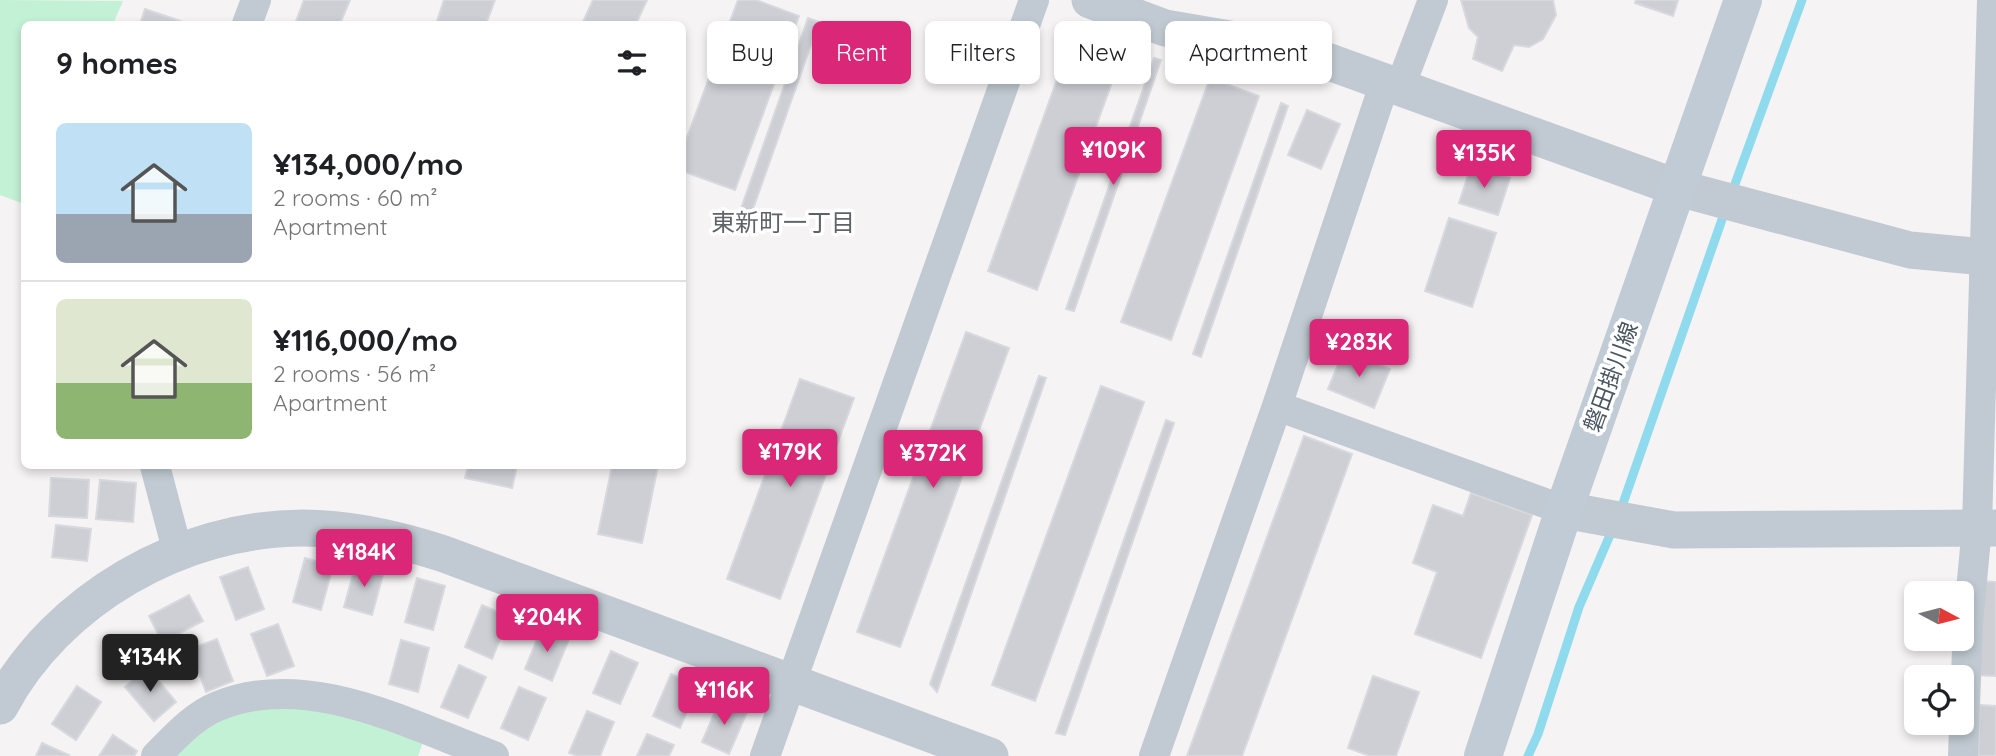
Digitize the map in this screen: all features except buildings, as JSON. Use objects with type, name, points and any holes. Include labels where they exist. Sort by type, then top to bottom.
[{"type":"main road","name":"磐田掛川線","points":[[1483,756],[1564,510],[1742,0]]},
{"type":"street","points":[[248,21],[256,0]]},
{"type":"street","points":[[765,756],[1034,0]]},
{"type":"street","points":[[1090,0],[1165,28],[1299,51],[1678,188],[1910,250],[1991,258]]},
{"type":"street","points":[[1154,756],[1393,85],[1433,0]]},
{"type":"street","points":[[1963,756],[1968,623],[1987,527],[1992,0]]},
{"type":"street","points":[[1277,406],[1564,510],[1674,530],[1987,527]]},
{"type":"street","points":[[156,469],[178,553]]},
{"type":"street","points":[[0,706],[56,630],[100,593],[203,543],[251,533],[302,528],[355,531],[403,540],[790,682],[953,750],[990,756]]},
{"type":"street","points":[[156,756],[183,729],[215,707],[254,694],[300,693],[357,705],[434,746],[494,756]]},
{"type":"green space","points":[[0,0],[123,1],[114,21],[21,21],[21,203],[0,195]]},
{"type":"green space","points":[[294,693],[427,731],[418,756],[156,756],[183,729]]},
{"type":"waterway","points":[[1731,195],[1802,0]]},
{"type":"waterway","points":[[1620,512],[1726,208]]},
{"type":"waterway","points":[[1528,756],[1538,734],[1579,607],[1613,528]]},
{"type":"district","name":"東新町一丁目","points":[[783,223]]}]
